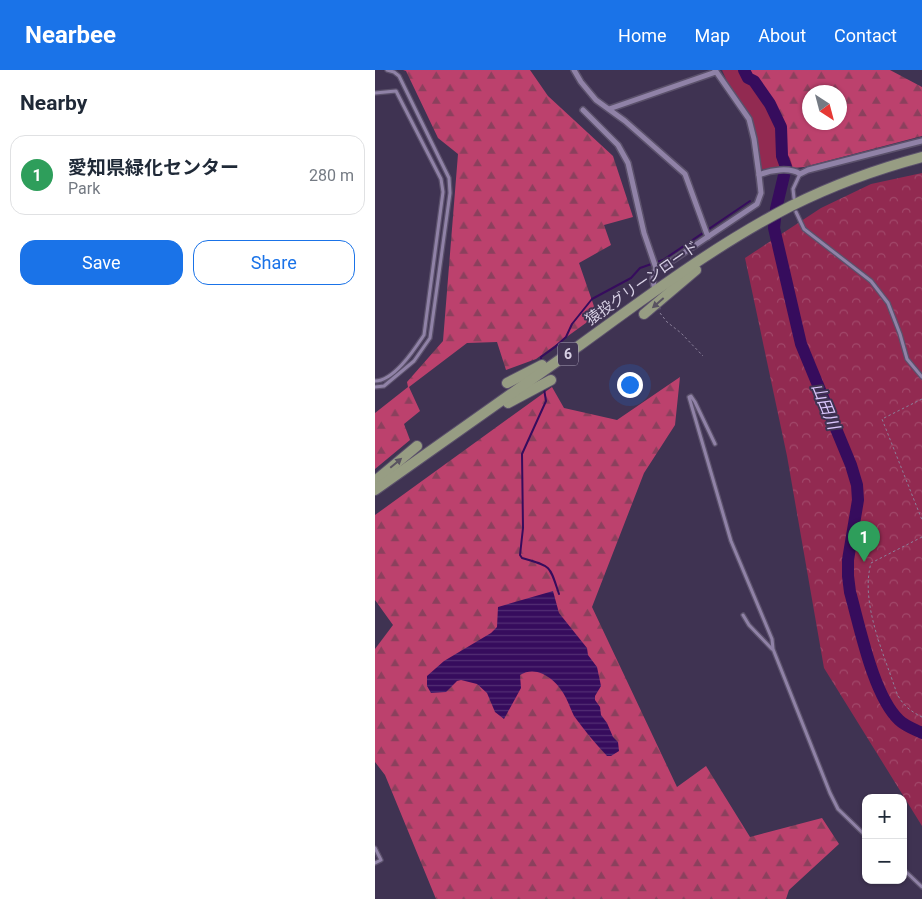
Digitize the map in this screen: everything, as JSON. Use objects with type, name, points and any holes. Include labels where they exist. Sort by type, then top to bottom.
[{"type":"main road","name":"猿投グリーンロード","points":[[375,490],[638,303],[735,238],[794,206],[862,175],[922,156]]},
{"type":"main road","points":[[644,314],[735,238]]},
{"type":"main road","points":[[507,383],[549,361],[638,303]]},
{"type":"main road","points":[[388,481],[404,473],[511,401],[551,380]]},
{"type":"main road","points":[[375,481],[417,446]]},
{"type":"street","points":[[574,70],[588,92],[625,121],[685,174],[708,237]]},
{"type":"street","points":[[609,109],[715,71],[749,119],[754,139],[761,193],[757,204],[673,260],[656,268]]},
{"type":"street","points":[[583,110],[617,145],[628,164],[644,233],[656,268],[653,279],[654,286]]},
{"type":"street","points":[[759,175],[773,171],[792,171],[800,174],[922,141]]},
{"type":"lane","points":[[375,387],[384,386],[414,361],[431,338],[450,193],[449,178],[399,76],[387,70]]},
{"type":"lane","points":[[375,93],[396,91],[441,179],[443,192],[425,335],[412,353],[395,371],[382,381],[375,381]]},
{"type":"lane","points":[[800,174],[793,189],[794,206],[804,229],[871,281],[887,303],[900,334],[907,359],[922,377]]},
{"type":"lane","points":[[715,444],[695,402],[691,396],[689,397],[731,541],[772,639],[773,649],[838,809],[862,832]]},
{"type":"lane","points":[[743,615],[749,625],[773,649]]},
{"type":"lane","points":[[375,848],[381,860],[375,863]]},
{"type":"lane","points":[[907,873],[922,887]]},
{"type":"path","points":[[659,311],[667,322],[681,333],[703,356]]},
{"type":"path","points":[[922,399],[882,419],[922,520]]},
{"type":"path","points":[[922,537],[871,563],[869,571],[869,603],[872,618],[895,691],[910,711],[922,717]]},
{"type":"green space","points":[[403,70],[530,70],[548,96],[613,156],[633,217],[604,225],[611,245],[579,263],[597,315],[536,359],[506,370],[497,342],[467,343],[409,387],[420,411],[404,424],[410,440],[375,469],[375,413],[408,387],[407,382],[443,341],[458,154],[438,138],[406,71]]},
{"type":"green space","points":[[722,70],[874,70],[847,87],[847,85],[802,85],[802,130],[825,130],[793,168],[762,169],[760,167],[759,148],[750,116],[729,86]]},
{"type":"green space","points":[[747,70],[890,70],[922,87],[922,136],[804,167],[793,168],[790,158],[786,154],[784,131],[774,106],[756,79],[749,76]]},
{"type":"green space","points":[[922,173],[922,826],[907,802],[907,794],[902,794],[824,668],[787,456],[745,258],[821,208],[871,184]]},
{"type":"green space","points":[[680,377],[675,425],[644,473],[592,607],[677,787],[706,766],[750,837],[822,818],[839,844],[789,890],[786,899],[436,899],[385,775],[375,762],[375,649],[393,625],[375,600],[375,515],[552,387],[564,408],[617,420]]},
{"type":"shaded area","points":[[553,591],[559,613],[587,648],[588,655],[597,667],[601,686],[595,696],[595,700],[613,737],[618,742],[619,751],[611,756],[607,756],[574,716],[566,698],[553,680],[540,673],[527,672],[520,675],[521,688],[504,719],[495,712],[487,693],[477,684],[461,680],[457,681],[446,692],[431,693],[427,686],[427,676],[444,661],[491,633],[497,627],[498,607]]},
{"type":"waterway","name":"山田川","points":[[744,70],[748,78],[754,81],[770,104],[781,127],[782,156],[786,167],[776,209],[774,228],[801,344],[851,465],[857,485],[858,500],[848,560],[848,576],[850,592],[868,660],[890,709],[901,722],[922,733]]},
{"type":"waterway","points":[[541,361],[541,357],[566,337],[572,324],[592,299],[631,278],[640,268],[663,260],[750,201]]},
{"type":"waterway","points":[[544,389],[546,401],[522,454],[523,528],[520,555],[522,558],[548,568],[559,594]]},
{"type":"tunnel","points":[[655,290],[659,311]]},
{"type":"place","name":"愛知県緑化センター","points":[[864,562]]}]
